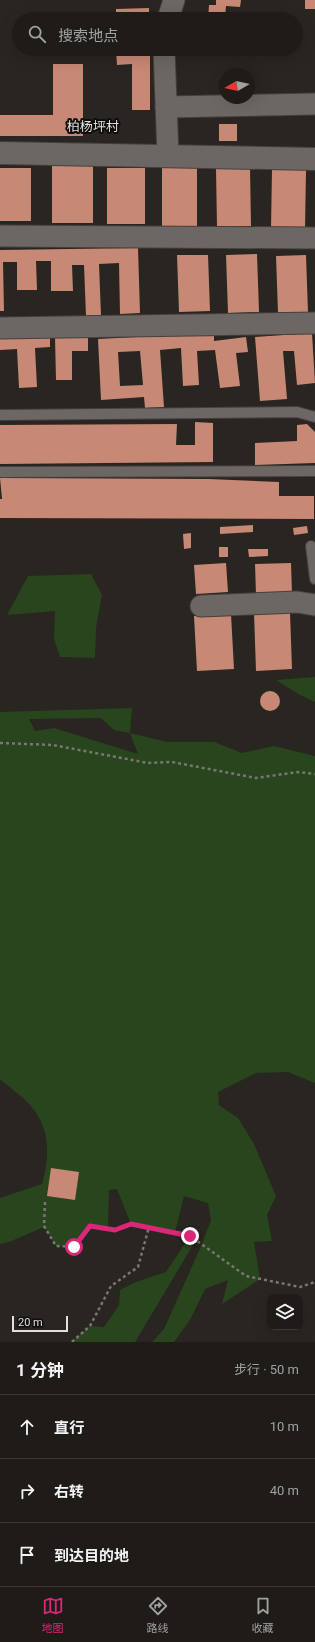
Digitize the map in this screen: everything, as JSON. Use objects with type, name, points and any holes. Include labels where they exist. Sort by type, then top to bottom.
[{"type":"street","points":[[170,12],[174,0]]},
{"type":"street","points":[[164,56],[168,156]]},
{"type":"street","points":[[166,107],[315,104]]},
{"type":"street","points":[[0,153],[315,159]]},
{"type":"street","points":[[0,236],[315,238]]},
{"type":"street","points":[[0,328],[315,323]]},
{"type":"street","points":[[201,606],[297,602],[315,605]]},
{"type":"lane","points":[[0,415],[296,412],[315,417]]},
{"type":"lane","points":[[0,472],[315,471]]},
{"type":"lane","points":[[311,546],[315,579]]},
{"type":"path","points":[[0,743],[53,745],[148,763],[172,762],[256,778],[298,772],[315,774]]},
{"type":"path","points":[[45,1202],[44,1226],[56,1246],[74,1247],[90,1226],[115,1230],[131,1224],[149,1226],[190,1236],[246,1276],[300,1287],[315,1282]]},
{"type":"path","points":[[72,1342],[90,1326],[111,1286],[138,1267],[149,1226]]},
{"type":"green space","points":[[91,574],[102,595],[96,628],[95,658],[60,657],[54,639],[55,611],[7,615],[28,576]]},
{"type":"green space","points":[[315,677],[315,702],[300,695],[276,680]]},
{"type":"green space","points":[[132,708],[130,733],[167,742],[214,742],[242,753],[274,746],[315,756],[315,1083],[288,1072],[256,1073],[218,1092],[219,1105],[238,1118],[254,1144],[276,1196],[267,1215],[272,1241],[254,1242],[260,1279],[222,1304],[228,1280],[205,1289],[190,1320],[174,1342],[152,1342],[164,1329],[202,1244],[211,1220],[208,1203],[184,1196],[175,1232],[131,1224],[117,1189],[109,1190],[108,1229],[89,1226],[74,1247],[56,1246],[44,1227],[9,1242],[0,1244],[0,1198],[42,1184],[47,1158],[47,1146],[42,1123],[36,1113],[28,1103],[0,1080],[0,712]],"holes":[[[101,718],[114,730],[130,733],[138,754],[54,728],[35,731],[29,719]]]},
{"type":"green space","points":[[190,1236],[196,1240],[135,1342],[76,1342],[73,1340],[90,1326],[104,1327],[119,1305],[120,1290],[136,1282],[166,1272]]},
{"type":"building","points":[[216,0],[241,0],[240,7],[226,6],[226,12],[208,12],[209,5],[216,5]]},
{"type":"building","points":[[305,0],[315,0],[315,9],[305,9]]},
{"type":"building","points":[[149,8],[149,12],[116,12],[116,9]]},
{"type":"building","points":[[116,56],[150,56],[150,110],[132,110],[132,64],[117,65]]},
{"type":"building","points":[[53,64],[83,64],[83,136],[0,136],[0,115],[53,115]]},
{"type":"building","points":[[219,124],[237,124],[237,141],[219,141]]},
{"type":"building","points":[[52,165],[93,165],[93,223],[52,223]]},
{"type":"building","points":[[162,167],[197,167],[197,226],[162,226]]},
{"type":"building","points":[[0,168],[31,168],[31,221],[0,221]]},
{"type":"building","points":[[107,168],[145,168],[145,224],[107,224]]},
{"type":"building","points":[[250,168],[251,226],[217,227],[216,169]]},
{"type":"building","points":[[272,170],[306,170],[305,230],[271,229]]},
{"type":"building","points":[[138,248],[140,313],[120,314],[119,263],[99,264],[101,315],[86,316],[84,265],[72,265],[73,291],[51,291],[51,261],[36,261],[37,290],[17,290],[17,262],[3,262],[4,311],[0,311],[0,250]]},
{"type":"building","points":[[257,254],[259,312],[228,313],[226,255]]},
{"type":"building","points":[[177,255],[208,255],[210,311],[179,312]]},
{"type":"building","points":[[306,255],[308,313],[278,313],[276,256]]},
{"type":"building","points":[[214,333],[214,341],[246,337],[248,352],[236,353],[240,386],[220,388],[215,350],[197,351],[199,385],[183,386],[181,348],[160,350],[164,407],[145,408],[144,397],[101,400],[98,339]],"holes":[[[140,351],[143,385],[120,386],[118,352]]]},
{"type":"building","points":[[312,333],[315,383],[297,385],[294,351],[283,351],[287,399],[260,401],[255,337]]},
{"type":"building","points":[[50,334],[50,347],[35,348],[37,387],[19,388],[17,349],[0,350],[0,336]]},
{"type":"building","points":[[55,337],[88,337],[88,351],[72,351],[72,380],[56,380]]},
{"type":"building","points":[[195,422],[213,423],[213,462],[0,464],[0,425],[177,424],[176,445],[195,445]]},
{"type":"building","points":[[307,424],[315,432],[315,463],[255,465],[255,443],[297,441],[297,425]]},
{"type":"building","points":[[0,478],[209,479],[279,482],[279,496],[314,496],[314,519],[0,518],[0,499],[2,499]]},
{"type":"building","points":[[253,525],[253,532],[220,534],[220,527]]},
{"type":"building","points":[[307,526],[308,533],[294,535],[293,528]]},
{"type":"building","points":[[191,533],[191,548],[184,549],[183,534]]},
{"type":"building","points":[[219,547],[228,547],[228,557],[219,557]]},
{"type":"building","points":[[248,549],[268,549],[268,556],[249,557]]},
{"type":"building","points":[[226,563],[228,592],[196,594],[194,565]]},
{"type":"building","points":[[291,563],[292,595],[256,596],[255,564]]},
{"type":"building","points":[[290,612],[292,669],[256,671],[254,613]]},
{"type":"building","points":[[231,614],[234,669],[197,671],[194,616]]},
{"type":"building","points":[[266,691],[274,691],[280,697],[280,705],[274,711],[266,711],[260,705],[260,697]]},
{"type":"building","points":[[51,1168],[79,1172],[75,1200],[47,1196]]},
{"type":"district","name":"柏杨坪村","points":[[93,126]]},
{"type":"route","points":[[74,1247],[90,1226],[115,1230],[131,1224],[190,1236]]}]
